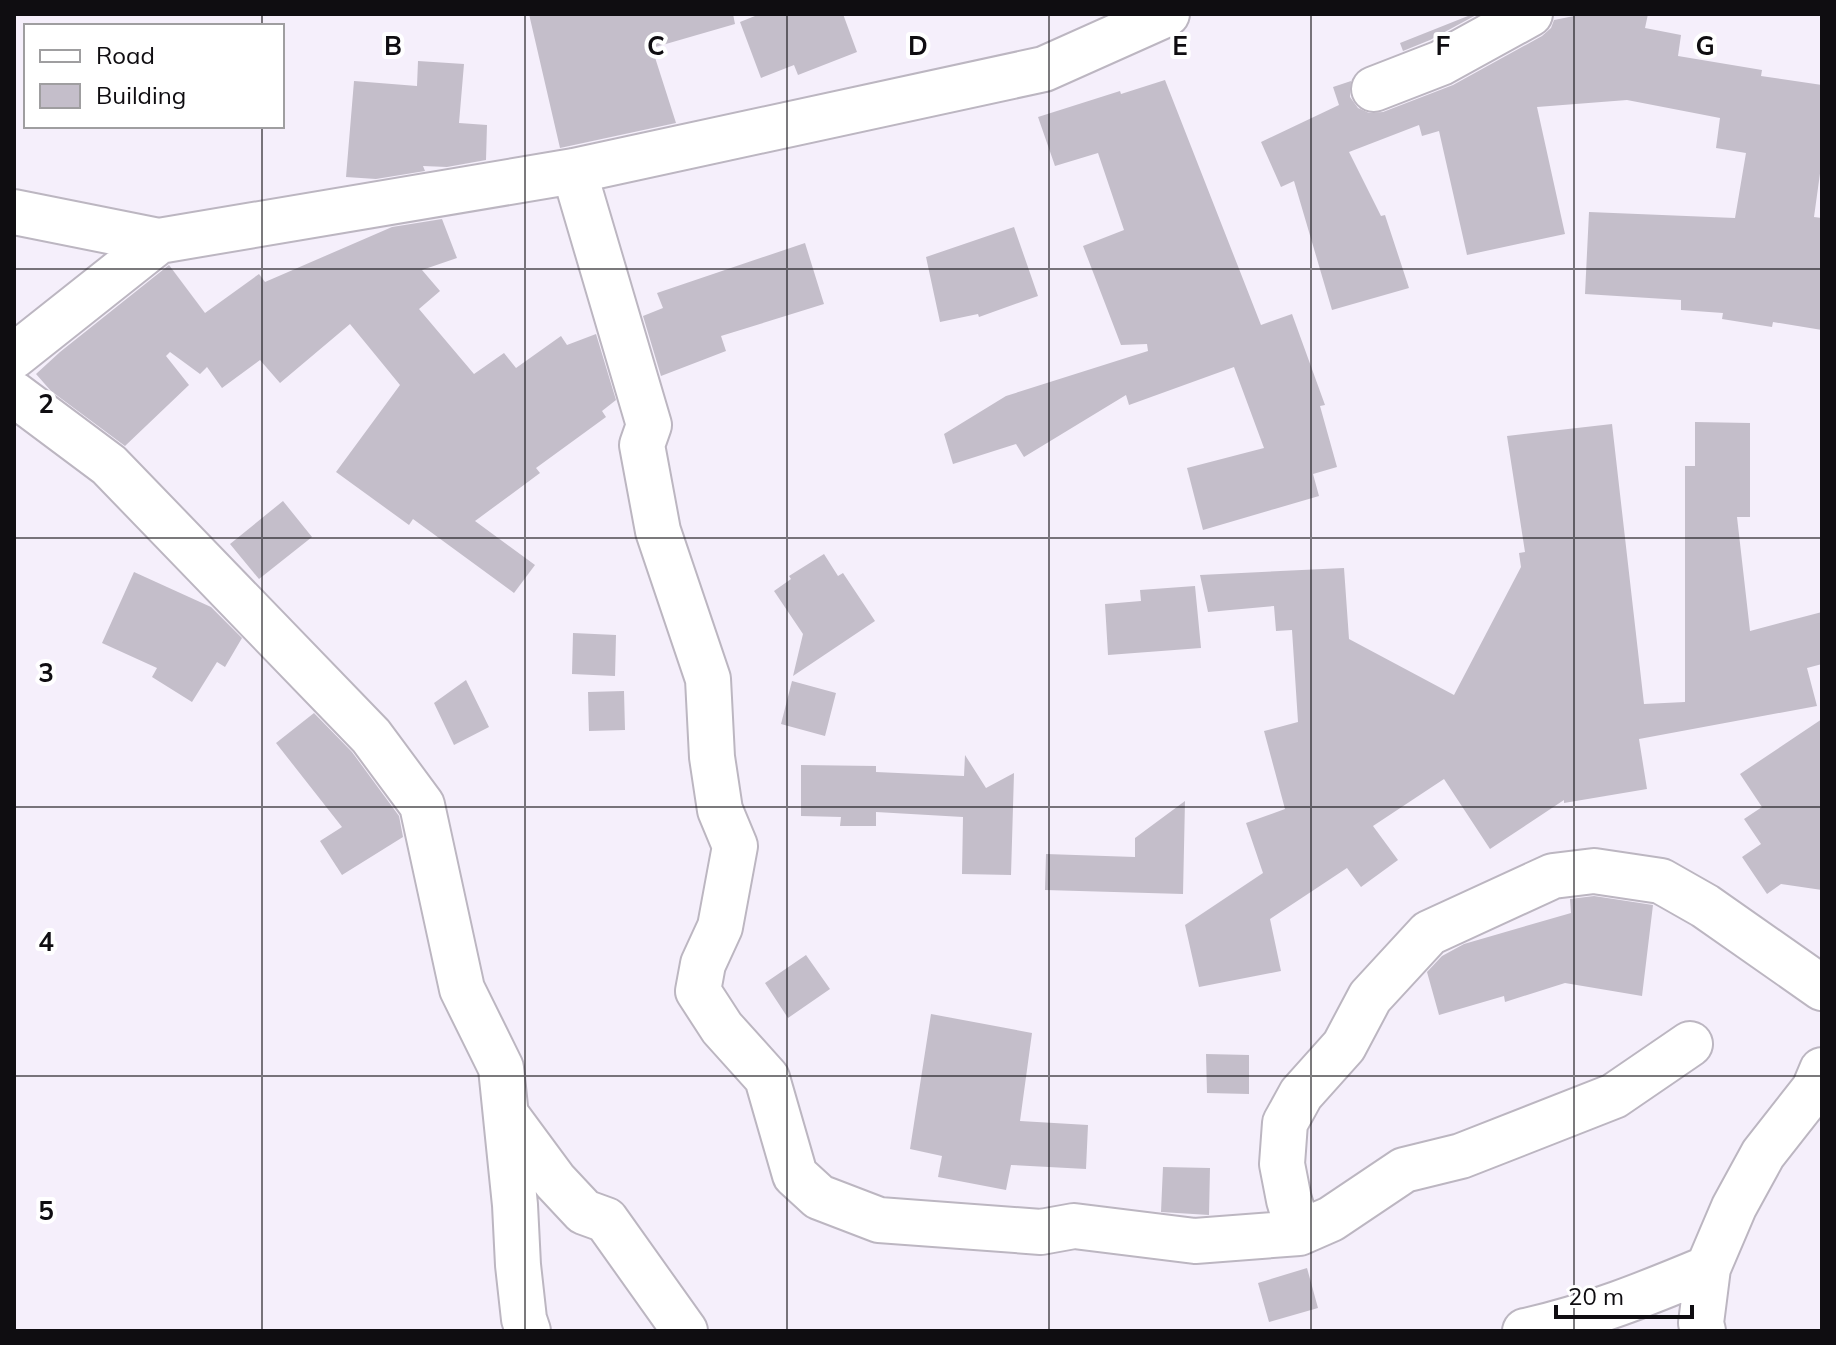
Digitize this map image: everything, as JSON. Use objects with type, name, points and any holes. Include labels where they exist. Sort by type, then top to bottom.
[{"type":"street","points":[[14,212],[159,241],[574,171],[1044,69],[1167,14]]},
{"type":"street","points":[[1374,89],[1441,63],[1530,14]]},
{"type":"street","points":[[574,171],[649,425],[642,445],[658,531],[708,679],[712,757],[720,810],[735,846],[720,927],[703,964],[698,991],[722,1028],[767,1078],[795,1175],[819,1197],[879,1220],[1041,1232],[1074,1226],[1195,1241],[1299,1233],[1331,1219],[1404,1170],[1461,1156],[1614,1096],[1690,1044]]},
{"type":"street","points":[[14,356],[159,241]]},
{"type":"street","points":[[14,394],[109,465],[371,736],[422,805],[462,989],[501,1068],[518,1265],[528,1331]]},
{"type":"street","points":[[1299,1233],[1282,1164],[1285,1123],[1301,1094],[1344,1046],[1370,997],[1429,933],[1553,876],[1594,871],[1661,881],[1705,906],[1822,988]]},
{"type":"street","points":[[1703,1331],[1701,1323],[1708,1268],[1734,1207],[1763,1154],[1814,1089],[1822,1070]]},
{"type":"street","points":[[507,1116],[555,1181],[584,1212],[606,1220],[685,1331]]},
{"type":"street","points":[[1525,1331],[1569,1322],[1708,1268]]},
{"type":"building","points":[[529,14],[733,14],[735,24],[652,48],[676,123],[560,148]]},
{"type":"building","points":[[760,14],[843,14],[857,52],[798,75],[794,65],[761,78],[740,22]]},
{"type":"building","points":[[1478,14],[1403,51],[1400,43]]},
{"type":"building","points":[[1584,14],[1648,14],[1645,28],[1681,35],[1678,56],[1762,70],[1761,76],[1822,85],[1822,159],[1814,217],[1822,218],[1822,330],[1773,322],[1772,327],[1722,319],[1723,313],[1681,310],[1681,300],[1585,294],[1589,212],[1735,218],[1746,153],[1716,148],[1720,118],[1627,100],[1537,107],[1565,234],[1467,255],[1439,131],[1422,136],[1419,125],[1349,152],[1381,216],[1385,215],[1409,288],[1332,310],[1294,181],[1281,187],[1261,142],[1339,105],[1333,87],[1351,81],[1350,97],[1358,108],[1369,113],[1383,112],[1453,85],[1542,36],[1554,20]]},
{"type":"building","points":[[418,61],[464,64],[459,123],[487,125],[486,160],[447,167],[423,166],[425,171],[376,179],[346,177],[354,81],[417,86]]},
{"type":"building","points":[[1165,80],[1261,325],[1292,314],[1325,405],[1320,406],[1337,467],[1313,474],[1319,496],[1203,530],[1187,468],[1264,448],[1234,367],[1129,405],[1126,395],[1024,457],[1016,444],[953,464],[944,434],[1006,396],[1148,351],[1147,344],[1121,345],[1083,246],[1124,230],[1098,153],[1055,166],[1038,117]]},
{"type":"building","points":[[442,219],[457,258],[422,270],[440,291],[419,309],[474,374],[504,353],[516,368],[561,336],[567,345],[596,334],[616,400],[602,411],[606,417],[536,468],[540,473],[475,521],[535,565],[514,593],[413,519],[409,525],[336,472],[400,385],[350,324],[280,383],[260,360],[222,388],[207,367],[200,374],[170,352],[166,356],[189,385],[125,446],[51,391],[36,374],[169,265],[205,313],[259,274],[265,282],[392,227]]},
{"type":"building","points":[[1014,227],[1038,296],[979,317],[978,314],[940,322],[926,257]]},
{"type":"building","points":[[805,243],[824,304],[721,336],[726,351],[661,376],[643,316],[663,308],[657,293]]},
{"type":"building","points":[[1695,422],[1750,423],[1750,517],[1737,517],[1750,631],[1822,612],[1822,664],[1807,668],[1817,706],[1639,739],[1647,789],[1564,803],[1564,800],[1490,849],[1444,779],[1373,826],[1398,860],[1361,887],[1347,868],[1270,919],[1281,971],[1199,987],[1185,925],[1263,873],[1246,823],[1285,809],[1264,731],[1298,722],[1292,630],[1276,631],[1274,606],[1208,612],[1200,575],[1344,568],[1349,639],[1454,695],[1521,567],[1519,553],[1525,552],[1507,436],[1612,424],[1644,704],[1685,702],[1685,466],[1695,466]]},
{"type":"building","points":[[283,501],[312,537],[259,579],[230,544]]},
{"type":"building","points":[[824,554],[838,576],[843,573],[875,621],[793,676],[803,634],[774,591],[791,579],[789,576]]},
{"type":"building","points":[[134,572],[211,607],[242,638],[225,667],[217,662],[192,702],[152,677],[157,668],[102,643]]},
{"type":"building","points":[[1195,586],[1201,648],[1108,655],[1105,604],[1141,601],[1140,590]]},
{"type":"building","points":[[573,633],[616,635],[615,676],[572,674]]},
{"type":"building","points":[[466,680],[489,727],[454,745],[434,703]]},
{"type":"building","points":[[792,681],[836,693],[825,736],[781,724]]},
{"type":"building","points":[[624,691],[625,730],[589,731],[588,692]]},
{"type":"building","points":[[314,713],[352,752],[399,816],[403,837],[342,875],[320,841],[342,827],[276,743]]},
{"type":"building","points":[[1822,719],[1822,890],[1781,884],[1767,894],[1742,857],[1761,844],[1744,819],[1762,807],[1740,774]]},
{"type":"building","points":[[965,755],[986,788],[1014,773],[1011,875],[962,874],[963,817],[876,812],[876,826],[840,826],[841,817],[801,816],[801,765],[876,766],[876,772],[964,776]]},
{"type":"building","points":[[1185,801],[1183,894],[1045,890],[1046,854],[1135,857],[1135,838]]},
{"type":"building","points":[[1594,896],[1653,905],[1642,996],[1565,983],[1505,1002],[1504,996],[1439,1015],[1427,972],[1442,956],[1464,944],[1571,913],[1570,899]]},
{"type":"building","points":[[806,955],[830,989],[788,1018],[765,983]]},
{"type":"building","points":[[931,1014],[1032,1033],[1020,1121],[1088,1125],[1086,1169],[1011,1165],[1006,1190],[938,1177],[942,1156],[910,1149]]},
{"type":"building","points":[[1206,1054],[1249,1055],[1249,1094],[1207,1093]]},
{"type":"building","points":[[1163,1167],[1210,1168],[1209,1215],[1161,1212]]},
{"type":"building","points":[[1307,1268],[1318,1308],[1269,1322],[1258,1283]]}]
